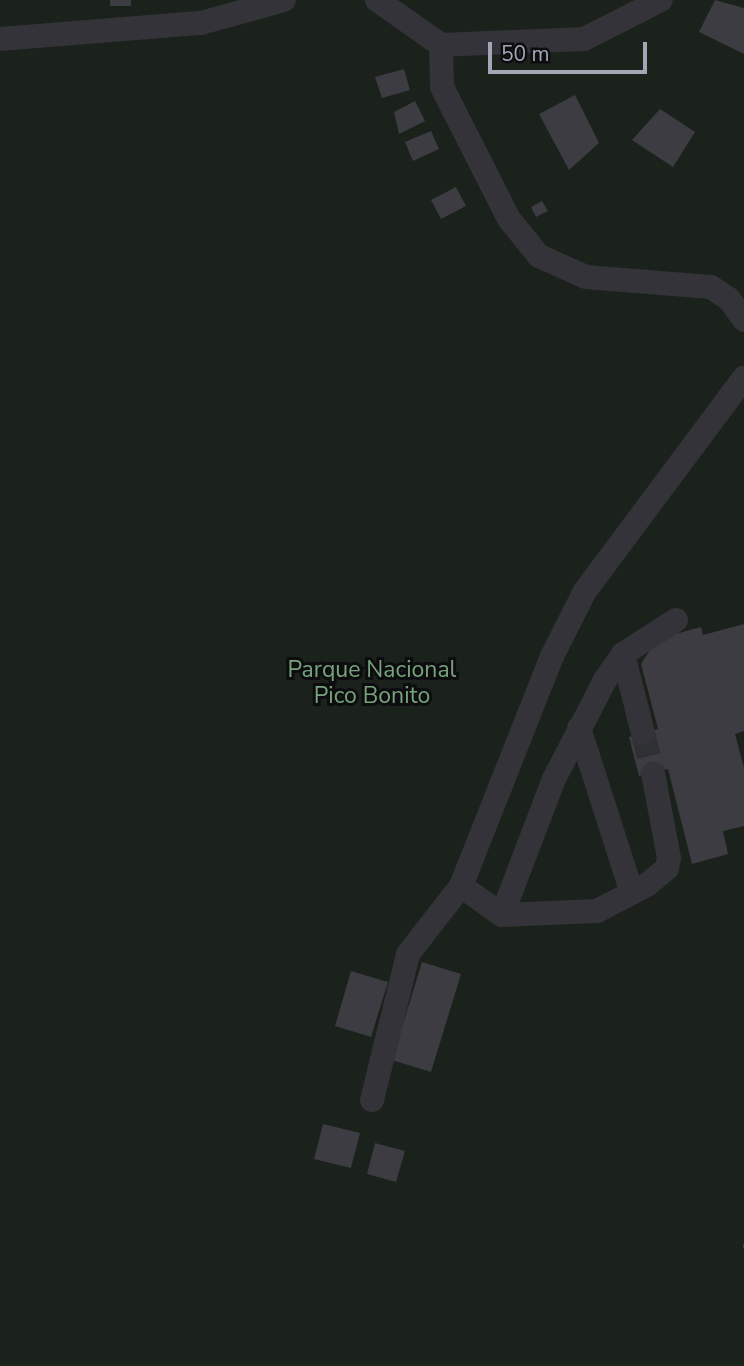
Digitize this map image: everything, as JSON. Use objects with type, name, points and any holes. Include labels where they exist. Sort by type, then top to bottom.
[{"type":"street","points":[[0,39],[201,23],[284,0]]},
{"type":"street","points":[[377,0],[441,45],[584,39],[661,0]]},
{"type":"street","points":[[441,45],[442,86],[509,219],[539,256],[586,277],[711,287],[729,299],[744,320]]},
{"type":"street","points":[[372,1100],[408,954],[461,886],[552,656],[585,591],[744,378]]},
{"type":"street","points":[[502,915],[579,728],[623,654],[676,620]]},
{"type":"street","points":[[623,654],[643,733]]},
{"type":"street","points":[[579,728],[632,892]]},
{"type":"street","points":[[461,886],[502,915],[597,911],[632,892],[667,868],[669,858],[653,773]]},
{"type":"green space","name":"Parque Nacional Pico Bonito","points":[[0,0],[744,0],[744,1366],[0,1366]]},
{"type":"building","points":[[110,0],[131,0],[131,6],[110,6]]},
{"type":"building","points":[[715,0],[744,8],[744,54],[699,32]]},
{"type":"building","points":[[404,69],[410,90],[382,98],[375,77]]},
{"type":"building","points":[[575,95],[599,143],[569,170],[539,114]]},
{"type":"building","points":[[415,101],[425,121],[399,134],[394,112]]},
{"type":"building","points":[[660,109],[695,132],[673,167],[632,140]]},
{"type":"building","points":[[431,131],[439,149],[413,161],[405,142]]},
{"type":"building","points":[[456,187],[466,206],[441,219],[431,200]]},
{"type":"building","points":[[542,201],[548,211],[536,217],[531,207]]},
{"type":"building","points":[[744,624],[744,731],[735,734],[744,768],[744,826],[723,831],[728,854],[692,864],[668,769],[639,776],[629,737],[658,729],[641,664],[657,639],[701,627],[703,635]]},
{"type":"building","points":[[422,962],[461,974],[431,1072],[392,1060]]},
{"type":"building","points":[[351,971],[388,982],[371,1037],[335,1026]]},
{"type":"building","points":[[323,1124],[360,1133],[351,1168],[314,1159]]},
{"type":"building","points":[[375,1143],[405,1151],[396,1182],[367,1174]]},
{"type":"tunnel","points":[[643,733],[653,773]]}]
